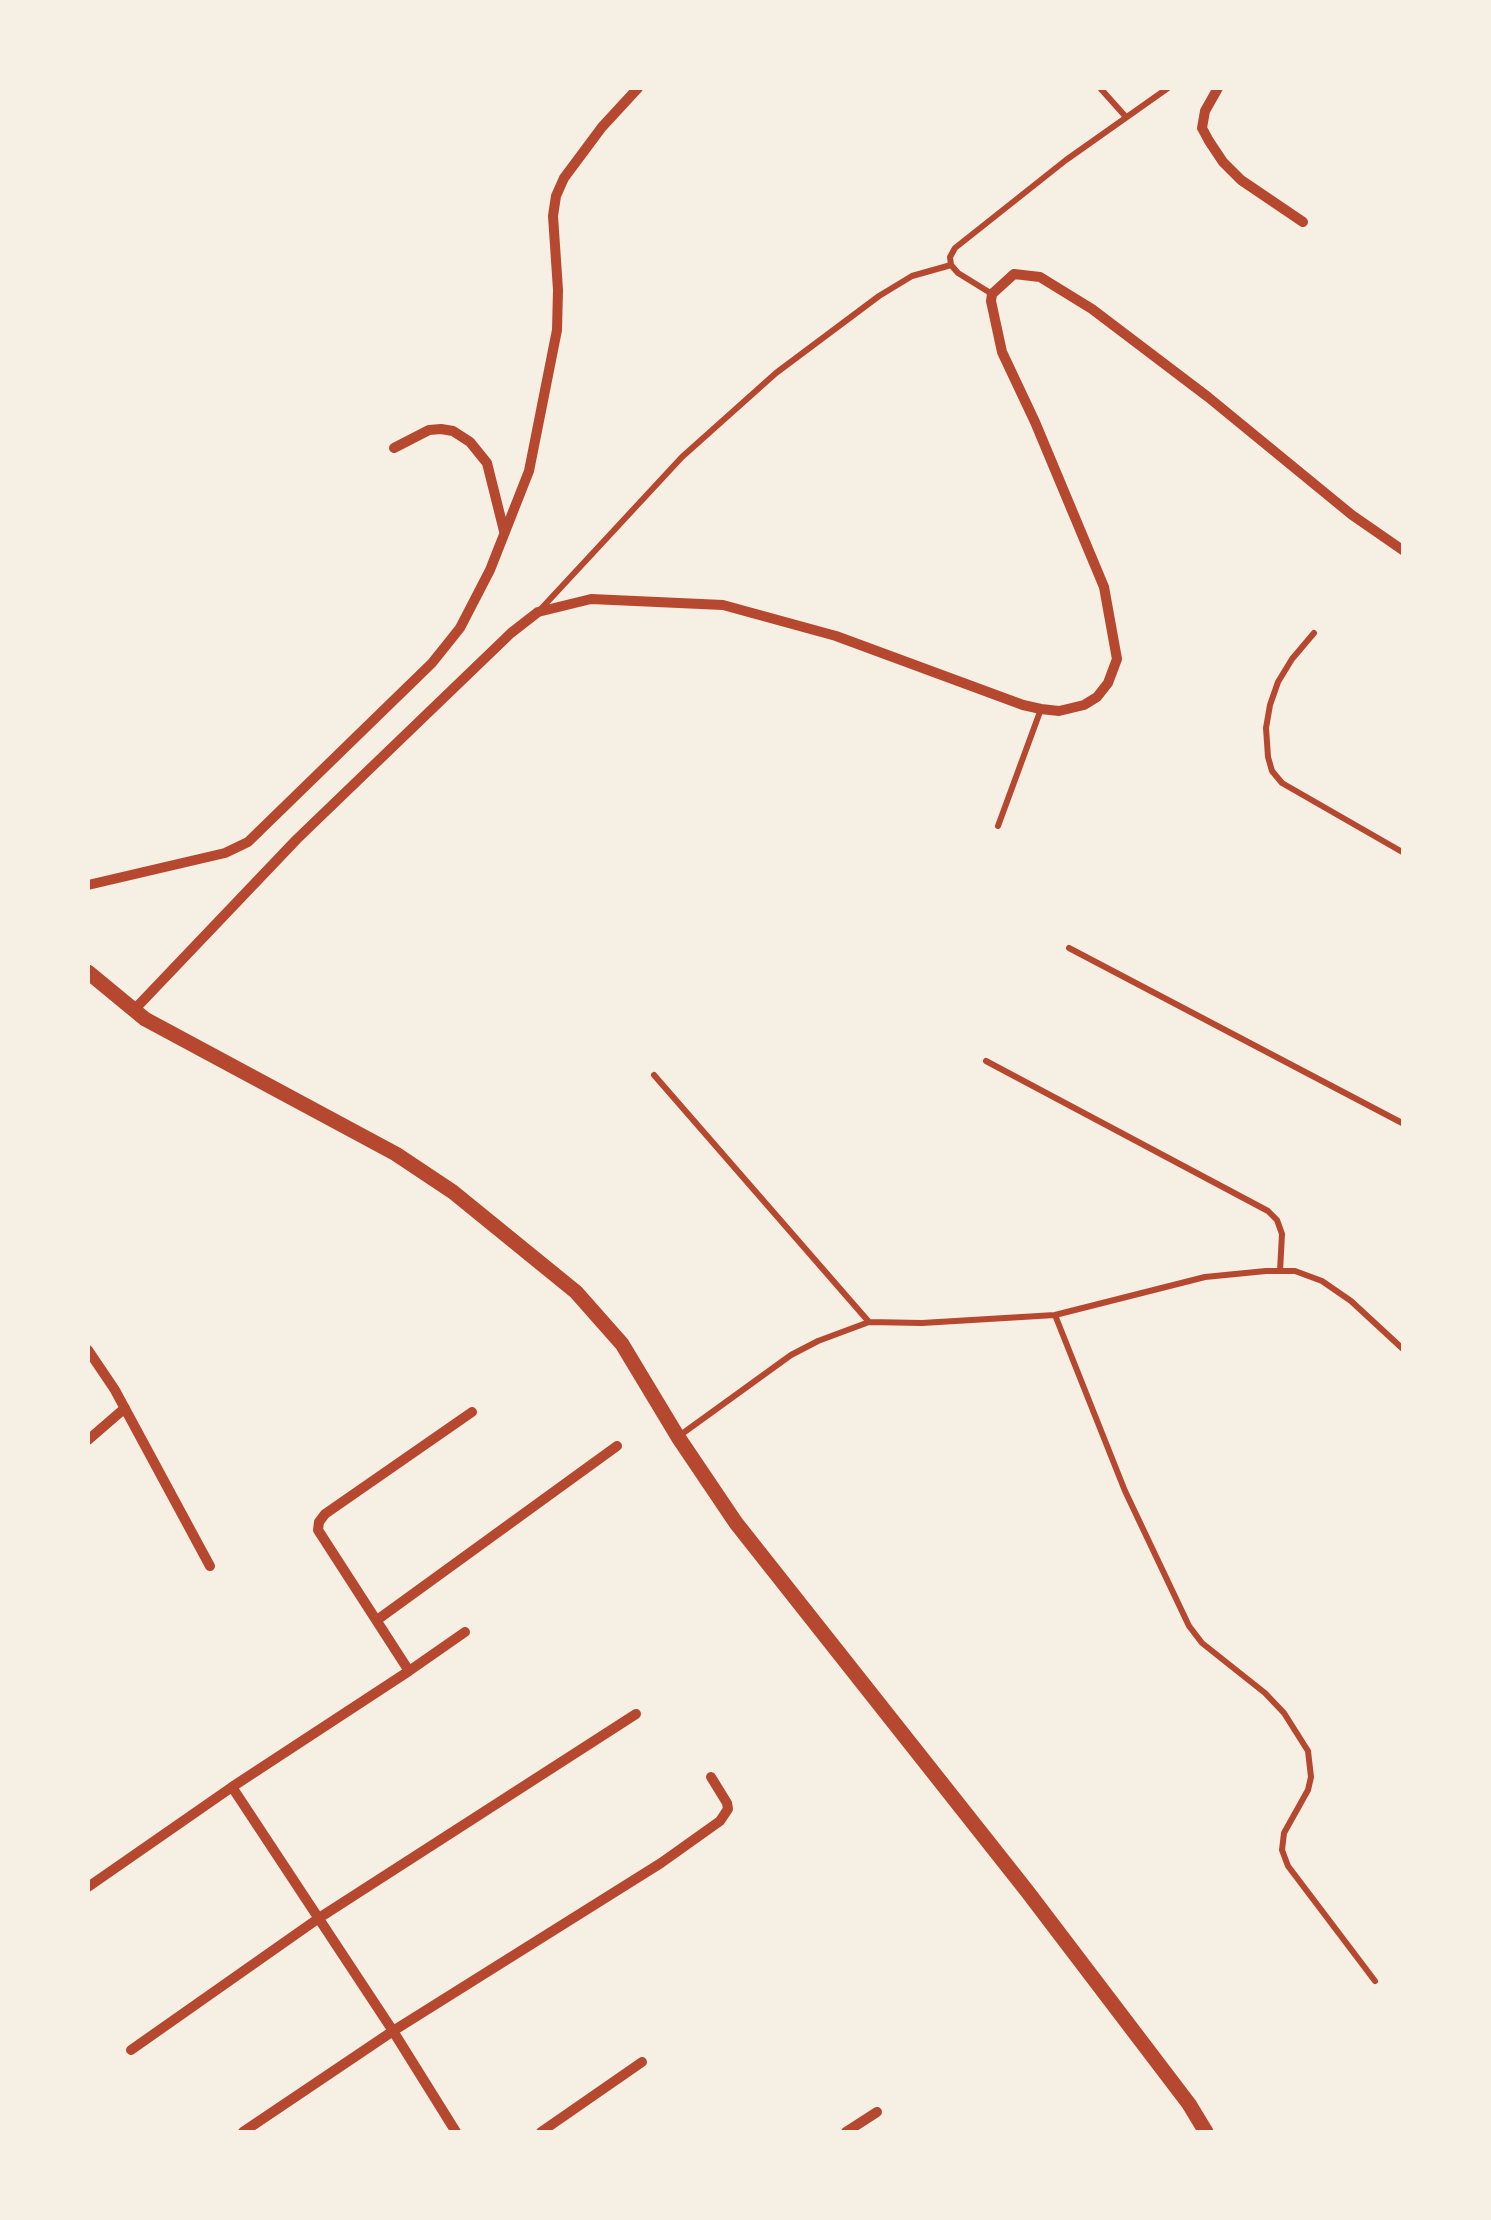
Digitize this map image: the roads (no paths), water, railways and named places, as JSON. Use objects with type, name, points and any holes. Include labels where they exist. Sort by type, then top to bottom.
[{"type":"main road","points":[[88,972],[133,1011],[396,1154],[454,1192],[576,1292],[622,1344],[736,1523],[1027,1891],[1206,2132]]},
{"type":"street","points":[[88,885],[225,853],[248,842],[432,663],[460,628],[490,570],[529,470],[557,330],[553,216],[556,196],[564,178],[602,127],[638,88]]},
{"type":"street","points":[[1218,88],[1205,111],[1202,128],[1209,142],[1242,180],[1303,222]]},
{"type":"street","points":[[133,1011],[296,839],[511,632],[538,612],[591,599],[722,606],[836,636],[1041,709],[1059,711],[1084,705],[1097,697],[1118,659],[1104,587],[1036,422],[1002,352],[990,301],[992,294],[1014,274],[1040,276],[1092,309],[1404,552]]},
{"type":"street","points":[[394,448],[441,428],[454,430],[470,442],[488,463],[505,532]]},
{"type":"street","points":[[88,1350],[210,1566]]},
{"type":"street","points":[[88,1440],[124,1408]]},
{"type":"street","points":[[409,1671],[318,1530],[318,1522],[472,1412]]},
{"type":"street","points":[[377,1620],[617,1446]]},
{"type":"street","points":[[88,1887],[464,1632]]},
{"type":"street","points":[[131,2050],[319,1918],[636,1714]]},
{"type":"street","points":[[243,2132],[393,2031],[662,1863],[720,1821],[728,1809],[727,1803],[710,1777]]},
{"type":"street","points":[[232,1787],[456,2132]]},
{"type":"street","points":[[541,2132],[642,2062]]},
{"type":"street","points":[[846,2132],[877,2112]]},
{"type":"lane","points":[[1100,88],[1126,118]]},
{"type":"lane","points":[[992,294],[950,264],[955,248],[1066,160],[1168,88]]},
{"type":"lane","points":[[538,612],[682,457],[776,374],[879,296],[912,276],[950,264]]},
{"type":"lane","points":[[1314,633],[1284,670],[1270,705],[1266,728],[1272,771],[1282,783],[1404,853]]},
{"type":"lane","points":[[998,826],[1041,709]]},
{"type":"lane","points":[[1070,948],[1404,1124]]},
{"type":"lane","points":[[986,1061],[1268,1211],[1282,1234],[1280,1271]]},
{"type":"lane","points":[[654,1075],[870,1322]]},
{"type":"lane","points":[[678,1436],[791,1355],[870,1322],[1055,1315],[1205,1277],[1295,1271],[1322,1281],[1351,1301],[1404,1350]]},
{"type":"lane","points":[[1055,1315],[1126,1491],[1188,1626],[1202,1644],[1265,1693],[1284,1713],[1308,1751],[1312,1776],[1284,1833],[1282,1850],[1288,1866],[1375,1981]]}]
